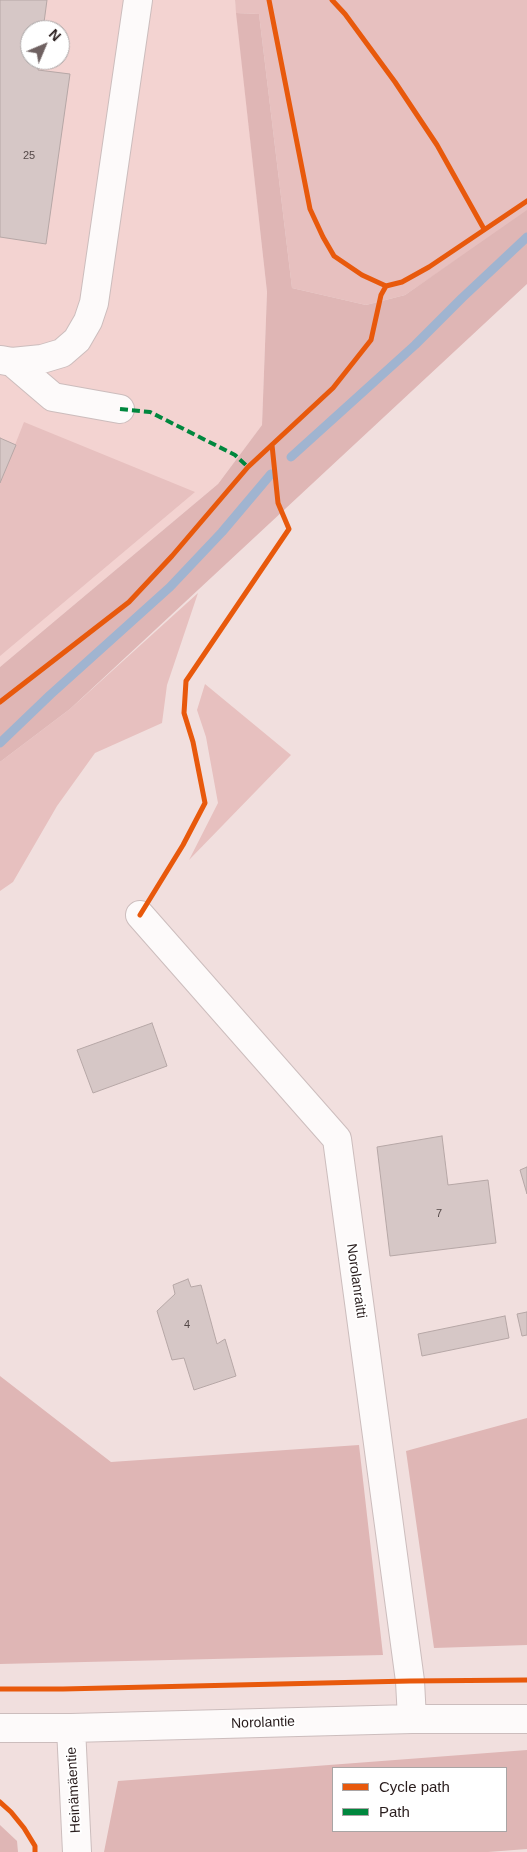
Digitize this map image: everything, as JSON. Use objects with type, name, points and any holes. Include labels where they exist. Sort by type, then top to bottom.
[{"type":"street","points":[[6,361],[42,359],[62,352],[77,340],[88,321],[94,302],[138,0]]},
{"type":"street","points":[[6,361],[53,396],[120,409]]},
{"type":"street","name":"Norolanraitti","points":[[140,915],[337,1139],[410,1681],[412,1719]]},
{"type":"street","name":"Norolantie","points":[[0,1728],[70,1728],[412,1719],[527,1719]]},
{"type":"street","name":"Heinämäentie","points":[[70,1728],[76,1852]]},
{"type":"shaded area","points":[[0,0],[235,0],[267,292],[262,425],[218,484],[0,667]]},
{"type":"shaded area","points":[[235,0],[527,0],[527,212],[405,295],[366,305],[292,288],[259,14],[236,13]]},
{"type":"shaded area","points":[[236,13],[259,14],[292,288],[366,305],[405,295],[527,210],[527,284],[70,709],[0,762],[0,667],[218,484],[262,425],[267,292]]},
{"type":"shaded area","points":[[24,422],[195,492],[0,656],[0,483]]},
{"type":"shaded area","points":[[198,593],[167,685],[162,723],[95,753],[57,806],[13,882],[0,891],[0,762],[70,709]]},
{"type":"shaded area","points":[[205,684],[291,755],[189,860],[218,803],[206,737],[197,710]]},
{"type":"shaded area","points":[[0,1376],[111,1462],[359,1445],[383,1655],[0,1664]]},
{"type":"shaded area","points":[[527,1418],[527,1645],[434,1648],[406,1451]]},
{"type":"shaded area","points":[[527,1750],[527,1849],[488,1852],[104,1852],[118,1781]]},
{"type":"shaded area","points":[[0,1825],[17,1841],[18,1852],[0,1852]]},
{"type":"building","points":[[0,0],[47,0],[44,20],[20,20],[20,70],[70,74],[46,244],[0,237]]},
{"type":"building","points":[[0,438],[16,445],[0,483]]},
{"type":"building","points":[[152,1023],[167,1066],[93,1093],[77,1050]]},
{"type":"building","points":[[442,1136],[448,1185],[488,1180],[496,1243],[390,1256],[377,1147]]},
{"type":"building","points":[[527,1167],[527,1194],[520,1170]]},
{"type":"building","points":[[188,1279],[191,1287],[201,1285],[217,1344],[225,1339],[236,1376],[194,1390],[184,1358],[172,1360],[157,1311],[175,1294],[173,1285]]},
{"type":"building","points":[[527,1312],[527,1335],[522,1336],[517,1314]]},
{"type":"building","points":[[505,1316],[509,1338],[422,1356],[418,1334]]},
{"type":"waterway","points":[[291,457],[415,345],[527,237]]},
{"type":"waterway","points":[[0,743],[50,695],[170,587],[222,532],[271,474]]},
{"type":"marked path","points":[[120,409],[150,412],[235,455],[248,467]]},
{"type":"cycle path","points":[[269,0],[310,209],[334,256],[362,275],[386,286],[402,282],[429,267],[527,201]]},
{"type":"cycle path","points":[[332,0],[345,14],[395,82],[437,145],[484,229]]},
{"type":"cycle path","points":[[0,702],[129,602],[172,556],[248,467],[333,388],[371,340],[381,295],[386,286]]},
{"type":"cycle path","points":[[140,915],[183,845],[205,803],[193,742],[184,713],[186,681],[289,529],[278,503],[272,445]]},
{"type":"cycle path","points":[[0,1689],[527,1680]]},
{"type":"cycle path","points":[[0,1802],[24,1828],[35,1846],[35,1852]]}]
